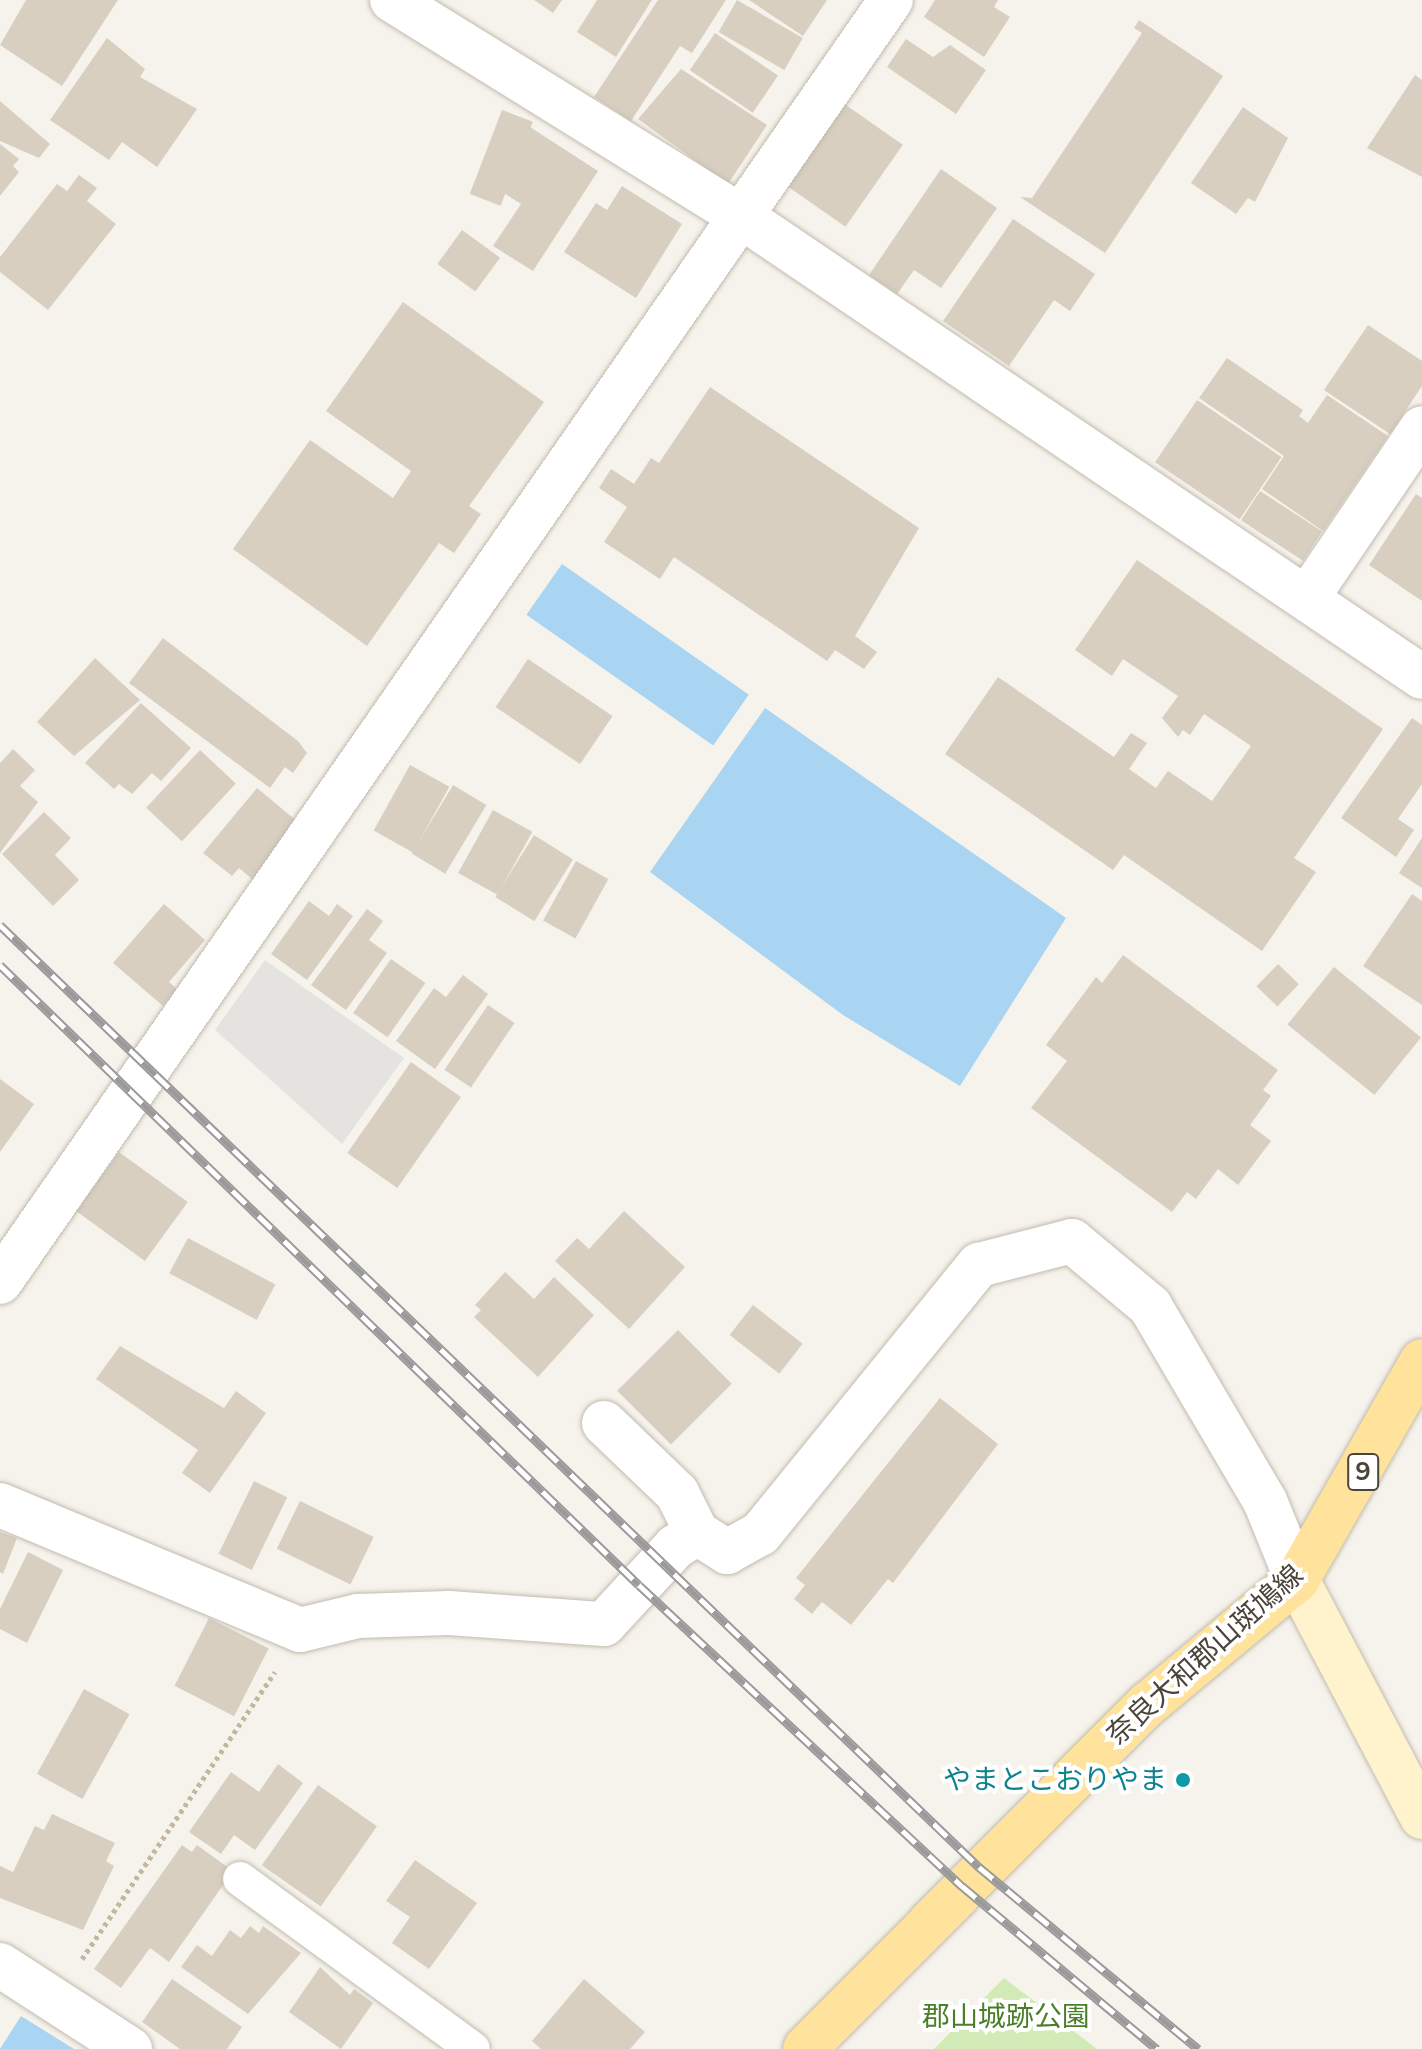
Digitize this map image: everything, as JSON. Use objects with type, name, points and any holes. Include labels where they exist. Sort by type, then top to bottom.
[{"type":"main road","name":"奈良大和郡山斑鳩線","points":[[805,2049],[1137,1715],[1297,1580],[1422,1361]]},
{"type":"street","points":[[392,0],[745,219],[1422,677]]},
{"type":"street","points":[[0,1282],[745,219],[891,0]]},
{"type":"street","points":[[1307,598],[1422,428]]},
{"type":"street","points":[[604,1423],[677,1493],[697,1533],[727,1552],[760,1534],[979,1265],[1072,1241],[1150,1306],[1265,1501],[1297,1580],[1422,1817]]},
{"type":"street","points":[[0,1505],[300,1630],[358,1616],[449,1613],[604,1624],[697,1533]]},
{"type":"street","points":[[0,1965],[130,2049]]},
{"type":"lane","points":[[240,1879],[473,2049]]},
{"type":"path","points":[[54,2000],[226,1753],[300,1630]]},
{"type":"green space","name":"郡山城跡公園","points":[[1004,1978],[1097,2049],[934,2049]]},
{"type":"shaded area","points":[[265,960],[404,1058],[342,1144],[215,1030]]},
{"type":"water","points":[[562,564],[749,695],[713,746],[526,615]]},
{"type":"water","points":[[765,708],[1066,918],[960,1086],[843,1015],[650,872]]},
{"type":"water","points":[[21,2016],[74,2049],[0,2049]]},
{"type":"building","points":[[26,0],[118,0],[62,86],[0,45]]},
{"type":"building","points":[[534,0],[562,0],[553,13]]},
{"type":"building","points":[[597,0],[652,0],[616,57],[577,32]]},
{"type":"building","points":[[658,0],[726,0],[692,53],[680,46],[631,121],[594,97]]},
{"type":"building","points":[[737,0],[803,38],[784,70],[718,32]]},
{"type":"building","points":[[749,0],[827,0],[803,36]]},
{"type":"building","points":[[935,0],[998,0],[994,7],[1010,17],[984,57],[924,17]]},
{"type":"building","points":[[1139,20],[1223,76],[1105,253],[1020,197],[1032,198],[1142,33],[1134,28]]},
{"type":"building","points":[[715,33],[778,75],[753,113],[690,70]]},
{"type":"building","points":[[107,38],[145,69],[140,77],[197,109],[157,167],[122,142],[109,160],[50,120]]},
{"type":"building","points":[[906,39],[933,57],[950,45],[986,70],[956,114],[887,67]]},
{"type":"building","points":[[681,69],[767,125],[728,184],[638,119]]},
{"type":"building","points":[[1415,75],[1422,80],[1422,177],[1367,148]]},
{"type":"building","points":[[0,101],[50,144],[39,158],[0,141]]},
{"type":"building","points":[[843,103],[903,145],[845,227],[786,185]]},
{"type":"building","points":[[1243,107],[1288,138],[1255,202],[1248,198],[1236,214],[1191,183]]},
{"type":"building","points":[[502,110],[533,122],[501,206],[470,194]]},
{"type":"building","points":[[530,127],[598,171],[533,271],[493,246],[521,204],[493,186]]},
{"type":"building","points":[[0,144],[19,159],[13,166],[19,172],[0,196]]},
{"type":"building","points":[[941,169],[997,208],[941,288],[914,270],[897,294],[869,275]]},
{"type":"building","points":[[79,175],[97,188],[87,201],[116,224],[48,310],[0,272],[0,257],[57,184],[67,191]]},
{"type":"building","points":[[622,186],[682,224],[636,298],[564,252],[596,203],[607,210]]},
{"type":"building","points":[[1013,219],[1095,274],[1070,311],[1054,300],[1009,366],[943,321]]},
{"type":"building","points":[[462,230],[500,258],[475,292],[437,264]]},
{"type":"building","points":[[403,302],[544,402],[469,506],[481,514],[454,553],[439,543],[367,646],[233,549],[310,440],[393,498],[411,471],[326,411]]},
{"type":"building","points":[[1368,325],[1422,361],[1422,386],[1390,434],[1324,390]]},
{"type":"building","points":[[1227,358],[1303,410],[1299,416],[1308,423],[1327,395],[1388,436],[1323,531],[1262,489],[1284,456],[1199,398]]},
{"type":"building","points":[[710,387],[919,528],[855,636],[877,652],[864,669],[835,650],[827,661],[674,557],[660,579],[604,542],[627,507],[599,488],[611,469],[634,484],[651,458],[659,463]]},
{"type":"building","points":[[1197,400],[1282,457],[1240,519],[1155,462]]},
{"type":"building","points":[[1260,491],[1322,531],[1303,561],[1241,520]]},
{"type":"building","points":[[1416,494],[1422,498],[1422,601],[1369,565]]},
{"type":"building","points":[[1137,560],[1383,729],[1294,858],[1316,872],[1262,951],[1124,855],[1113,870],[945,754],[998,677],[1114,757],[1131,733],[1147,743],[1129,769],[1156,788],[1168,771],[1212,801],[1251,746],[1204,714],[1190,735],[1183,730],[1178,737],[1162,718],[1178,696],[1123,659],[1112,676],[1075,650]]},
{"type":"building","points":[[163,638],[298,741],[307,753],[293,773],[285,767],[270,788],[129,683]]},
{"type":"building","points":[[95,658],[140,700],[74,756],[37,722]]},
{"type":"building","points":[[528,659],[613,716],[580,764],[496,707]]},
{"type":"building","points":[[141,703],[191,748],[161,781],[152,773],[132,794],[119,784],[114,789],[85,763]]},
{"type":"building","points":[[1412,718],[1422,725],[1422,784],[1398,819],[1414,830],[1396,857],[1341,818]]},
{"type":"building","points":[[13,749],[35,770],[20,786],[38,802],[0,853],[0,763]]},
{"type":"building","points":[[200,750],[236,783],[182,841],[146,808]]},
{"type":"building","points":[[410,765],[449,787],[413,852],[374,831]]},
{"type":"building","points":[[453,785],[486,805],[445,874],[412,854]]},
{"type":"building","points":[[257,788],[304,827],[263,888],[239,868],[232,876],[203,853]]},
{"type":"building","points":[[493,810],[532,832],[497,895],[458,873]]},
{"type":"building","points":[[44,812],[71,838],[55,855],[79,880],[53,906],[2,854]]},
{"type":"building","points":[[534,835],[573,859],[534,921],[495,897]]},
{"type":"building","points":[[1422,838],[1422,888],[1399,873]]},
{"type":"building","points":[[576,861],[608,879],[575,938],[543,920]]},
{"type":"building","points":[[1412,894],[1422,901],[1422,1005],[1363,966]]},
{"type":"building","points":[[309,901],[329,916],[337,904],[353,916],[307,980],[271,954]]},
{"type":"building","points":[[164,904],[205,940],[169,982],[177,989],[163,1006],[113,963]]},
{"type":"building","points":[[367,909],[383,921],[369,940],[387,953],[346,1010],[311,985]]},
{"type":"building","points":[[1123,955],[1278,1070],[1263,1090],[1271,1096],[1250,1125],[1271,1141],[1238,1185],[1218,1169],[1196,1199],[1187,1192],[1172,1212],[1031,1108],[1067,1061],[1046,1045],[1096,977],[1102,983]]},
{"type":"building","points":[[391,959],[425,983],[388,1037],[353,1013]]},
{"type":"building","points":[[1278,964],[1299,984],[1277,1006],[1256,986]]},
{"type":"building","points":[[1334,967],[1421,1037],[1374,1095],[1287,1025]]},
{"type":"building","points":[[463,975],[488,994],[435,1069],[396,1041],[434,988],[446,997]]},
{"type":"building","points":[[488,1005],[515,1023],[471,1088],[444,1070]]},
{"type":"building","points":[[411,1062],[461,1097],[397,1188],[347,1153]]},
{"type":"building","points":[[0,1079],[34,1104],[0,1152]]},
{"type":"building","points":[[119,1152],[188,1202],[145,1261],[76,1211]]},
{"type":"building","points":[[624,1211],[685,1267],[629,1329],[555,1261],[577,1238],[589,1249]]},
{"type":"building","points":[[188,1238],[275,1284],[257,1320],[169,1273]]},
{"type":"building","points":[[505,1272],[534,1299],[554,1277],[594,1315],[538,1377],[474,1317],[481,1310],[475,1305]]},
{"type":"building","points":[[753,1305],[803,1344],[779,1374],[730,1335]]},
{"type":"building","points":[[678,1330],[732,1384],[671,1445],[617,1391]]},
{"type":"building","points":[[120,1346],[224,1408],[236,1391],[266,1413],[210,1493],[182,1473],[198,1450],[96,1379]]},
{"type":"building","points":[[940,1398],[998,1444],[893,1583],[888,1579],[851,1625],[822,1602],[812,1614],[794,1599],[805,1585],[796,1578]]},
{"type":"building","points":[[254,1481],[287,1497],[252,1570],[218,1554]]},
{"type":"building","points":[[300,1501],[374,1537],[350,1585],[277,1549]]},
{"type":"building","points":[[0,1532],[17,1538],[3,1574],[0,1572]]},
{"type":"building","points":[[28,1552],[63,1570],[27,1643],[0,1629],[0,1609]]},
{"type":"building","points":[[209,1618],[269,1648],[234,1716],[174,1686]]},
{"type":"building","points":[[84,1689],[129,1714],[82,1799],[37,1774]]},
{"type":"building","points":[[278,1764],[303,1783],[255,1850],[234,1835],[221,1854],[189,1832],[231,1772],[259,1792]]},
{"type":"building","points":[[318,1785],[377,1826],[321,1907],[262,1865]]},
{"type":"building","points":[[52,1814],[115,1843],[106,1861],[114,1866],[83,1930],[0,1898],[0,1866],[13,1872],[35,1826],[44,1830]]},
{"type":"building","points":[[182,1845],[192,1852],[197,1845],[233,1871],[169,1962],[150,1948],[121,1988],[94,1969]]},
{"type":"building","points":[[415,1860],[477,1903],[429,1969],[392,1943],[410,1917],[386,1901]]},
{"type":"building","points":[[250,1926],[259,1933],[263,1926],[301,1953],[248,2014],[181,1967],[197,1945],[212,1956],[230,1930],[241,1938]]},
{"type":"building","points":[[320,1967],[350,1995],[354,1989],[373,2003],[341,2049],[289,2012]]},
{"type":"building","points":[[172,1979],[242,2027],[227,2049],[180,2049],[142,2022]]},
{"type":"building","points":[[584,1979],[645,2032],[630,2049],[541,2049],[532,2041]]},
{"type":"railway","points":[[0,925],[979,1867],[1198,2049]]},
{"type":"railway","points":[[0,965],[639,1585],[962,1886],[1157,2049]]},
{"type":"place","name":"やまとこおりやま","points":[[1183,1780]]}]
